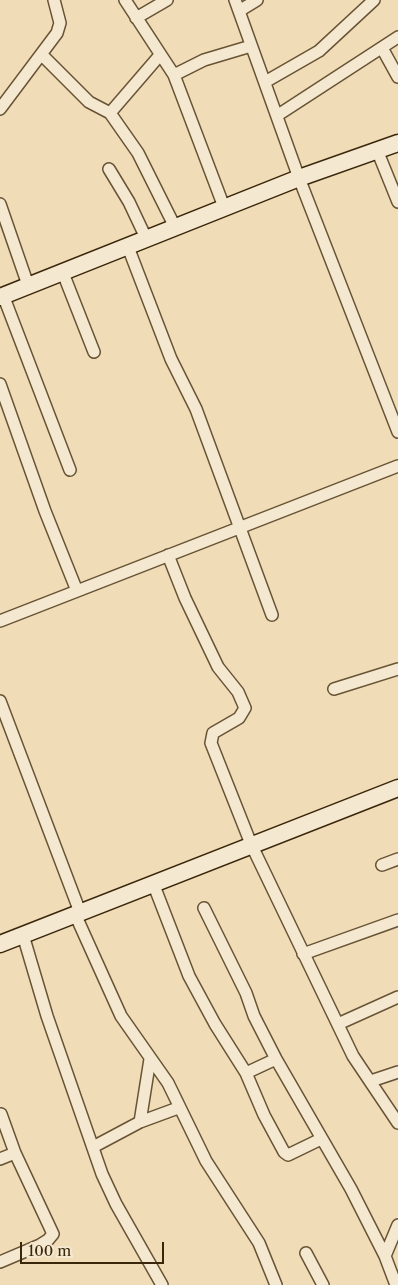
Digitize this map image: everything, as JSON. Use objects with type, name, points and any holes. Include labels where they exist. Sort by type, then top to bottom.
[{"type":"street","points":[[1,106],[42,55],[60,28],[54,0]]},
{"type":"street","points":[[125,0],[174,75],[224,207]]},
{"type":"street","points":[[136,18],[167,0]]},
{"type":"street","points":[[257,0],[237,6],[278,114],[299,178],[398,432]]},
{"type":"street","points":[[265,82],[319,51],[374,0]]},
{"type":"street","points":[[278,114],[398,37]]},
{"type":"street","points":[[174,75],[204,60],[251,46]]},
{"type":"street","points":[[382,48],[398,76]]},
{"type":"street","points":[[42,55],[89,102],[110,112],[138,153],[175,226]]},
{"type":"street","points":[[110,112],[160,55]]},
{"type":"street","points":[[70,470],[2,296],[299,178],[398,143]]},
{"type":"street","points":[[378,150],[398,202]]},
{"type":"street","points":[[109,170],[129,202],[146,238]]},
{"type":"street","points":[[0,204],[28,285]]},
{"type":"street","points":[[128,247],[171,359],[196,409],[239,530],[272,615]]},
{"type":"street","points":[[62,272],[94,352]]},
{"type":"street","points":[[0,384],[45,511],[77,591]]},
{"type":"street","points":[[0,608],[2,620],[168,555],[239,530],[398,466]]},
{"type":"street","points":[[168,555],[185,598],[218,667],[238,692],[245,708],[239,718],[213,733],[211,743],[251,844],[352,1056],[398,1123]]},
{"type":"street","points":[[334,689],[398,669]]},
{"type":"street","points":[[0,701],[77,913],[121,1016],[168,1083],[178,1108],[206,1161],[259,1243],[275,1285]]},
{"type":"street","points":[[0,944],[251,844],[398,788]]},
{"type":"street","points":[[382,865],[398,859]]},
{"type":"street","points":[[153,883],[189,976],[227,1044],[246,1073],[264,1115],[288,1156],[321,1138]]},
{"type":"street","points":[[204,908],[276,1059],[351,1189],[385,1256],[396,1285]]},
{"type":"street","points":[[303,954],[398,920]]},
{"type":"street","points":[[23,935],[47,1016],[93,1147],[116,1204],[162,1285]]},
{"type":"street","points":[[338,1024],[398,997]]},
{"type":"street","points":[[140,1122],[150,1059]]},
{"type":"street","points":[[246,1073],[276,1059]]},
{"type":"street","points":[[371,1082],[398,1072]]},
{"type":"street","points":[[93,1147],[140,1122],[178,1108]]},
{"type":"street","points":[[0,1262],[40,1245],[53,1234],[15,1153],[1,1114]]},
{"type":"street","points":[[0,1159],[15,1153]]},
{"type":"street","points":[[385,1256],[398,1225]]},
{"type":"street","points":[[306,1253],[323,1285]]}]
